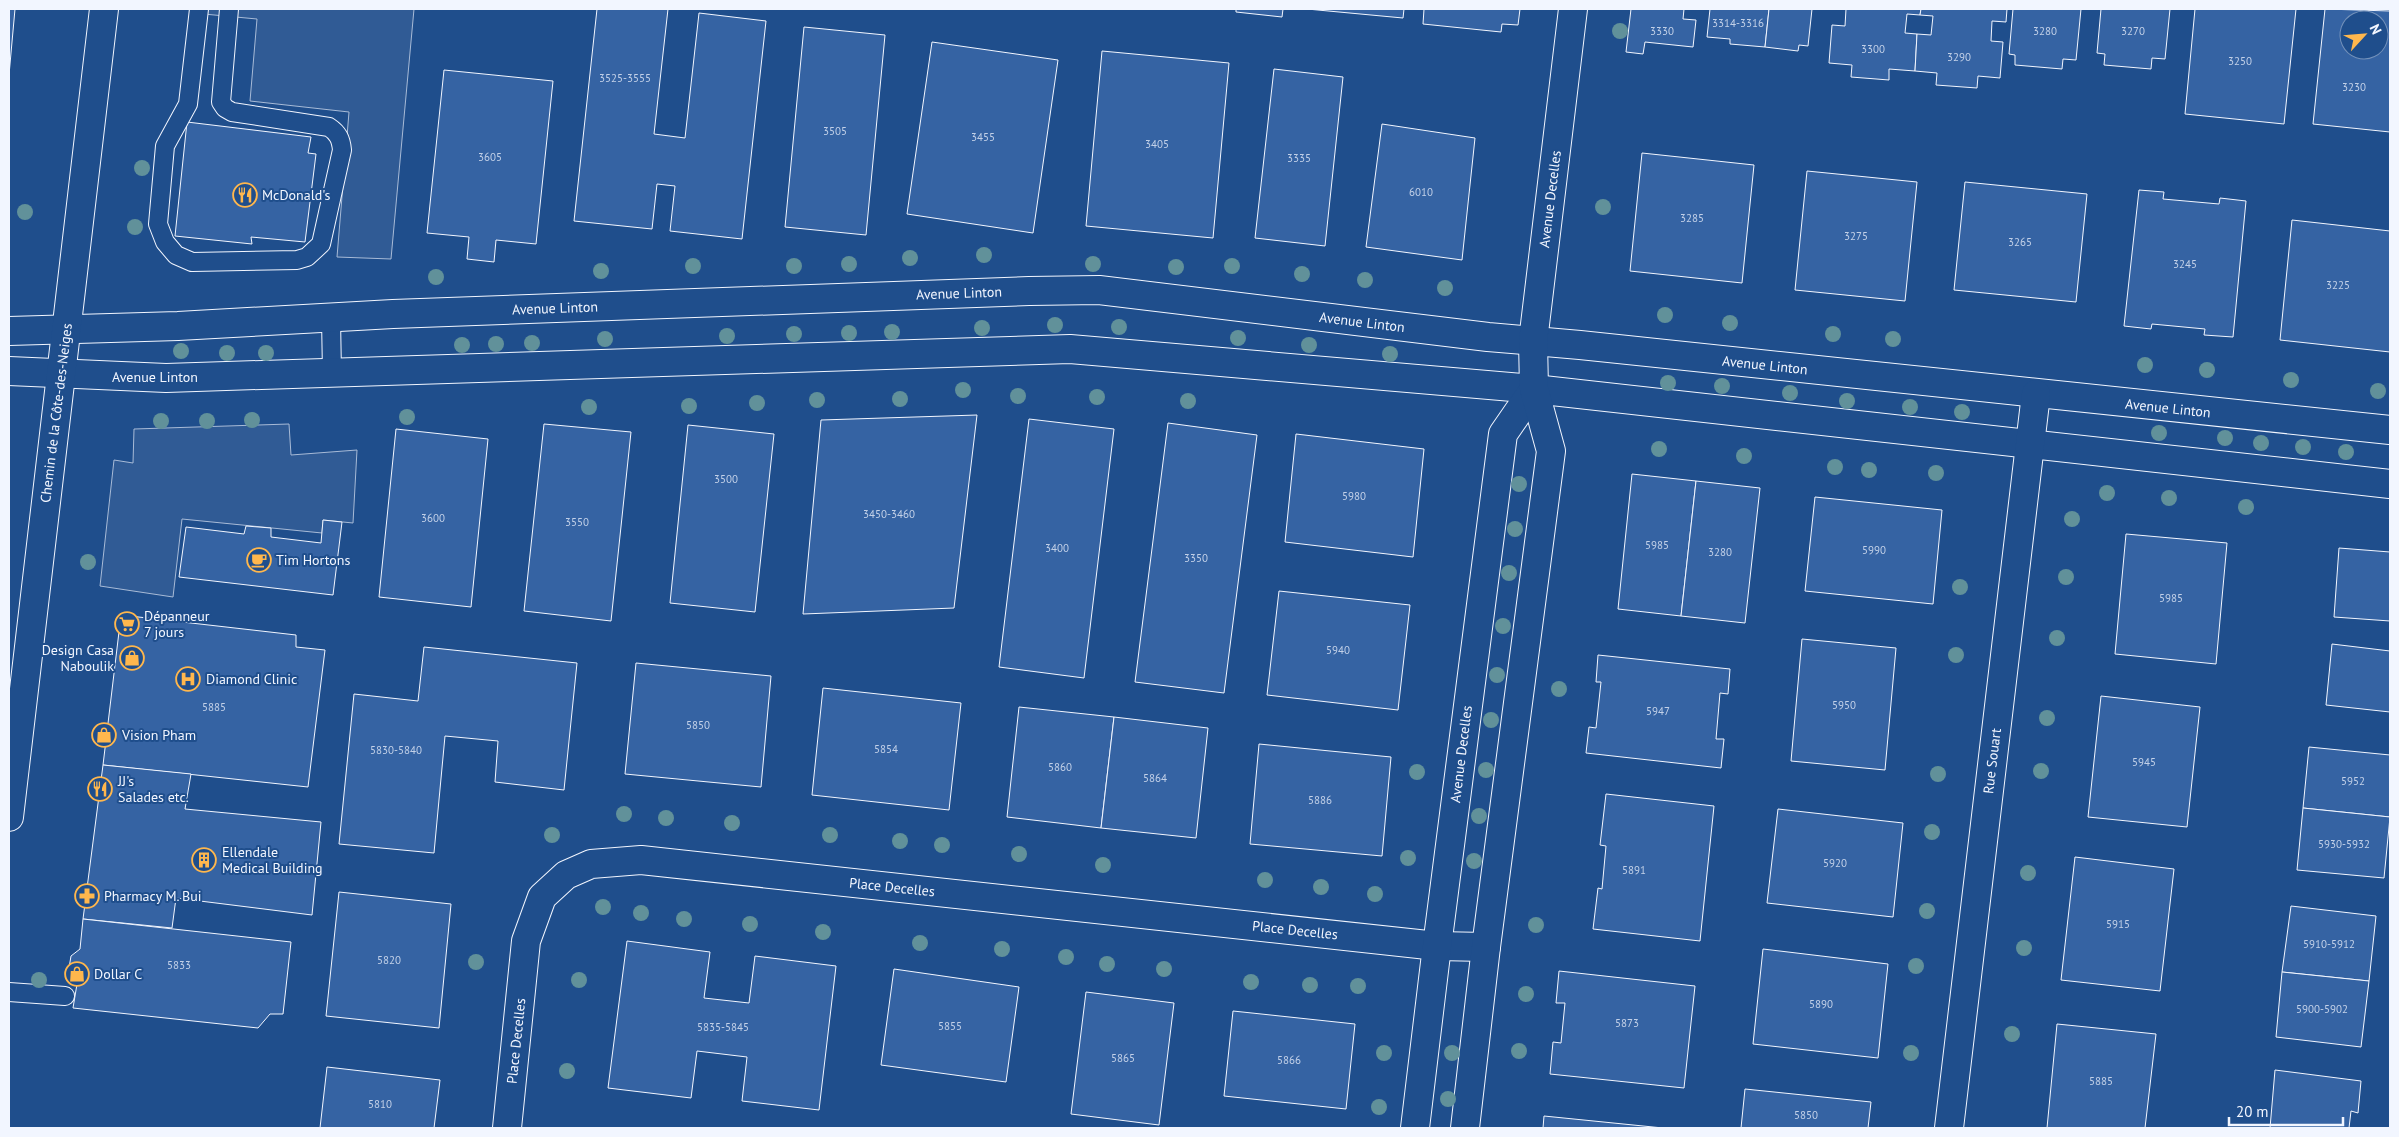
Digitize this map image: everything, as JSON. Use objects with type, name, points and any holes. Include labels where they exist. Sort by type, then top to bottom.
[{"type":"street","name":"Chemin de la Côte-des-Neiges","points":[[9,817],[104,9]]},
{"type":"street","name":"Avenue Decelles","points":[[1465,1128],[1486,948],[1551,450],[1534,389],[1533,341],[1573,9]]},
{"type":"street","name":"Avenue Linton","points":[[9,331],[66,331],[402,313],[1098,290],[1533,341],[1580,344],[2036,394],[2390,430]]},
{"type":"street","name":"Avenue Linton","points":[[9,372],[142,379],[1070,348],[1534,389],[2390,484]]},
{"type":"street","name":"Avenue Decelles","points":[[1416,1128],[1437,946],[1503,434],[1534,389]]},
{"type":"street","name":"Rue Souart","points":[[1949,1128],[2036,394]]},
{"type":"street","name":"Place Decelles","points":[[507,1128],[526,941],[542,896],[566,876],[591,864],[641,860],[1437,946],[1486,948]]},
{"type":"lane","points":[[199,9],[188,104],[165,146],[158,224],[165,242],[176,255],[192,262],[297,260],[307,257],[321,244],[342,150],[341,142],[336,131],[329,127],[232,112],[225,108],[221,102],[229,9]]},
{"type":"lane","points":[[331,318],[332,374]]},
{"type":"lane","points":[[9,992],[65,996]]},
{"type":"shaded area","points":[[193,9],[414,9],[391,259],[337,257],[349,112],[250,101],[257,19],[193,13]]},
{"type":"shaded area","points":[[289,424],[291,455],[357,450],[353,523],[323,520],[322,533],[182,519],[173,597],[100,586],[114,460],[133,463],[134,429]]},
{"type":"building","points":[[9,9],[15,9],[9,75]]},
{"type":"building","points":[[597,9],[668,9],[654,134],[685,138],[699,13],[766,21],[742,239],[670,231],[675,186],[657,184],[652,229],[574,221]]},
{"type":"building","points":[[1236,9],[1283,9],[1282,17],[1236,12]]},
{"type":"building","points":[[1307,9],[1404,9],[1403,18]]},
{"type":"building","points":[[1424,9],[1520,9],[1518,25],[1502,24],[1501,32],[1423,24]]},
{"type":"building","points":[[1631,9],[1684,9],[1683,19],[1696,20],[1693,47],[1645,42],[1643,54],[1626,52]]},
{"type":"building","points":[[1710,9],[1769,9],[1765,47],[1730,44],[1730,39],[1707,37]]},
{"type":"building","points":[[1769,9],[1812,9],[1808,46],[1799,45],[1798,51],[1765,47]]},
{"type":"building","points":[[1846,9],[1921,9],[1920,15],[1907,14],[1905,33],[1917,34],[1915,71],[1889,69],[1889,80],[1851,77],[1852,65],[1829,63],[1832,25],[1845,26]]},
{"type":"building","points":[[1921,9],[2007,9],[2006,22],[1992,21],[1991,41],[2003,42],[2000,78],[1978,76],[1977,88],[1936,85],[1937,73],[1915,71],[1917,34],[1931,35],[1933,16],[1920,15]]},
{"type":"building","points":[[2013,9],[2081,9],[2076,60],[2063,59],[2062,69],[2015,65],[2015,55],[2009,54]]},
{"type":"building","points":[[2101,9],[2170,9],[2165,59],[2152,58],[2151,69],[2104,65],[2105,54],[2097,53]]},
{"type":"building","points":[[2195,9],[2296,9],[2284,124],[2185,114]]},
{"type":"building","points":[[2325,9],[2358,10],[2339,10],[2339,60],[2389,60],[2390,11],[2390,132],[2313,124]]},
{"type":"building","points":[[804,27],[885,35],[866,235],[785,227]]},
{"type":"building","points":[[932,42],[1058,60],[1033,233],[907,214]]},
{"type":"building","points":[[1102,51],[1229,63],[1213,238],[1086,226]]},
{"type":"building","points":[[1274,69],[1343,77],[1325,246],[1255,238]]},
{"type":"building","points":[[444,70],[553,81],[536,244],[496,240],[494,262],[467,259],[469,237],[427,233]]},
{"type":"building","name":"McDonald's","points":[[187,122],[311,137],[308,153],[316,154],[305,242],[251,237],[252,244],[175,236]]},
{"type":"building","points":[[1382,124],[1475,138],[1462,260],[1366,247]]},
{"type":"building","points":[[1642,153],[1754,165],[1742,283],[1630,271]]},
{"type":"building","points":[[1807,171],[1917,182],[1905,301],[1795,290]]},
{"type":"building","points":[[1965,182],[2087,194],[2076,302],[1954,290]]},
{"type":"building","points":[[2139,190],[2164,192],[2163,199],[2219,204],[2220,198],[2246,201],[2233,337],[2204,335],[2205,329],[2152,324],[2151,329],[2124,326]]},
{"type":"building","points":[[2292,220],[2390,231],[2390,352],[2280,340]]},
{"type":"building","points":[[977,415],[954,608],[803,614],[821,420]]},
{"type":"building","points":[[1029,419],[1114,429],[1084,678],[999,667]]},
{"type":"building","points":[[1168,423],[1257,435],[1224,693],[1135,682]]},
{"type":"building","points":[[544,424],[631,432],[611,621],[524,611]]},
{"type":"building","points":[[688,425],[774,434],[755,612],[670,603]]},
{"type":"building","points":[[396,429],[488,439],[471,607],[379,597]]},
{"type":"building","points":[[1296,434],[1424,449],[1413,557],[1285,542]]},
{"type":"building","points":[[1632,474],[1696,481],[1681,616],[1618,609]]},
{"type":"building","points":[[1696,481],[1760,488],[1745,623],[1681,616]]},
{"type":"building","points":[[1815,497],[1942,510],[1933,604],[1805,591]]},
{"type":"building","name":"Tim Hortons","points":[[323,520],[342,522],[333,595],[179,577],[186,527],[244,534],[246,526],[271,528],[271,537],[321,543]]},
{"type":"building","points":[[2126,534],[2227,543],[2216,664],[2115,654]]},
{"type":"building","points":[[2339,548],[2390,552],[2390,621],[2334,617]]},
{"type":"building","points":[[1279,591],[1410,605],[1398,710],[1267,695]]},
{"type":"building","points":[[121,615],[296,635],[296,647],[325,650],[308,787],[103,765]]},
{"type":"building","points":[[1802,639],[1896,648],[1885,770],[1791,761]]},
{"type":"building","points":[[2332,644],[2390,651],[2390,712],[2326,705]]},
{"type":"building","points":[[424,647],[577,663],[564,790],[495,782],[498,741],[445,736],[434,853],[339,844],[354,694],[418,701]]},
{"type":"building","points":[[1598,655],[1730,669],[1728,694],[1720,693],[1716,739],[1724,739],[1721,768],[1586,753],[1589,727],[1596,728],[1601,682],[1596,682]]},
{"type":"building","points":[[636,663],[771,676],[761,787],[625,774]]},
{"type":"building","points":[[823,688],[961,703],[949,810],[812,795]]},
{"type":"building","points":[[2101,696],[2200,707],[2187,827],[2088,817]]},
{"type":"building","points":[[1019,707],[1114,717],[1101,828],[1007,817]]},
{"type":"building","points":[[1114,717],[1208,728],[1196,838],[1101,828]]},
{"type":"building","points":[[1259,744],[1391,757],[1382,856],[1250,844]]},
{"type":"building","points":[[2309,747],[2390,755],[2390,817],[2303,808]]},
{"type":"building","name":"Ellendale Medical Building","points":[[103,765],[191,774],[185,809],[321,822],[312,915],[176,898],[172,928],[83,919]]},
{"type":"building","points":[[1606,794],[1714,806],[1700,941],[1593,929],[1598,888],[1602,889],[1606,846],[1600,845]]},
{"type":"building","points":[[2303,808],[2390,817],[2384,878],[2297,870]]},
{"type":"building","points":[[1778,809],[1903,823],[1893,917],[1767,903]]},
{"type":"building","points":[[2075,857],[2174,869],[2160,991],[2061,980]]},
{"type":"building","points":[[339,892],[451,904],[439,1028],[326,1016]]},
{"type":"building","points":[[2291,906],[2376,916],[2369,981],[2282,972]]},
{"type":"building","points":[[83,919],[291,942],[283,1014],[270,1014],[258,1028],[73,1008],[77,984],[68,974],[71,956],[80,949]]},
{"type":"building","points":[[627,941],[710,952],[704,998],[749,1003],[755,956],[836,966],[819,1110],[742,1101],[747,1057],[697,1051],[691,1098],[608,1088]]},
{"type":"building","points":[[1763,949],[1888,964],[1878,1058],[1753,1044]]},
{"type":"building","points":[[894,969],[1019,987],[1006,1082],[881,1065]]},
{"type":"building","points":[[1559,971],[1695,986],[1684,1088],[1550,1074],[1553,1042],[1561,1043],[1565,1003],[1556,1003]]},
{"type":"building","points":[[2282,972],[2369,981],[2361,1047],[2276,1037]]},
{"type":"building","points":[[1086,992],[1174,1003],[1159,1125],[1071,1114]]},
{"type":"building","points":[[1233,1011],[1355,1024],[1346,1109],[1224,1096]]},
{"type":"building","points":[[2057,1024],[2156,1034],[2145,1128],[2047,1128]]},
{"type":"building","points":[[327,1067],[440,1080],[434,1128],[320,1128]]},
{"type":"building","points":[[2275,1070],[2361,1081],[2358,1113],[2351,1111],[2349,1128],[2270,1128]]},
{"type":"building","points":[[1745,1089],[1871,1102],[1868,1128],[1741,1128]]},
{"type":"building","points":[[1544,1116],[1663,1128],[1543,1128]]},
{"type":"place","name":"McDonald's","points":[[245,195]]},
{"type":"place","name":"Tim Hortons","points":[[259,560]]},
{"type":"place","name":"Dépanneur 7 jours","points":[[127,624]]},
{"type":"place","name":"Design Casa Naboulik","points":[[132,658]]},
{"type":"place","name":"Diamond Clinic","points":[[188,679]]},
{"type":"place","name":"Vision Pham","points":[[104,735]]},
{"type":"place","name":"JJ's Salades etc.","points":[[100,789]]},
{"type":"place","name":"Ellendale Medical Building","points":[[204,860]]},
{"type":"place","name":"Pharmacy M. Bui","points":[[87,896]]},
{"type":"place","name":"Dollar C","points":[[77,974]]}]
